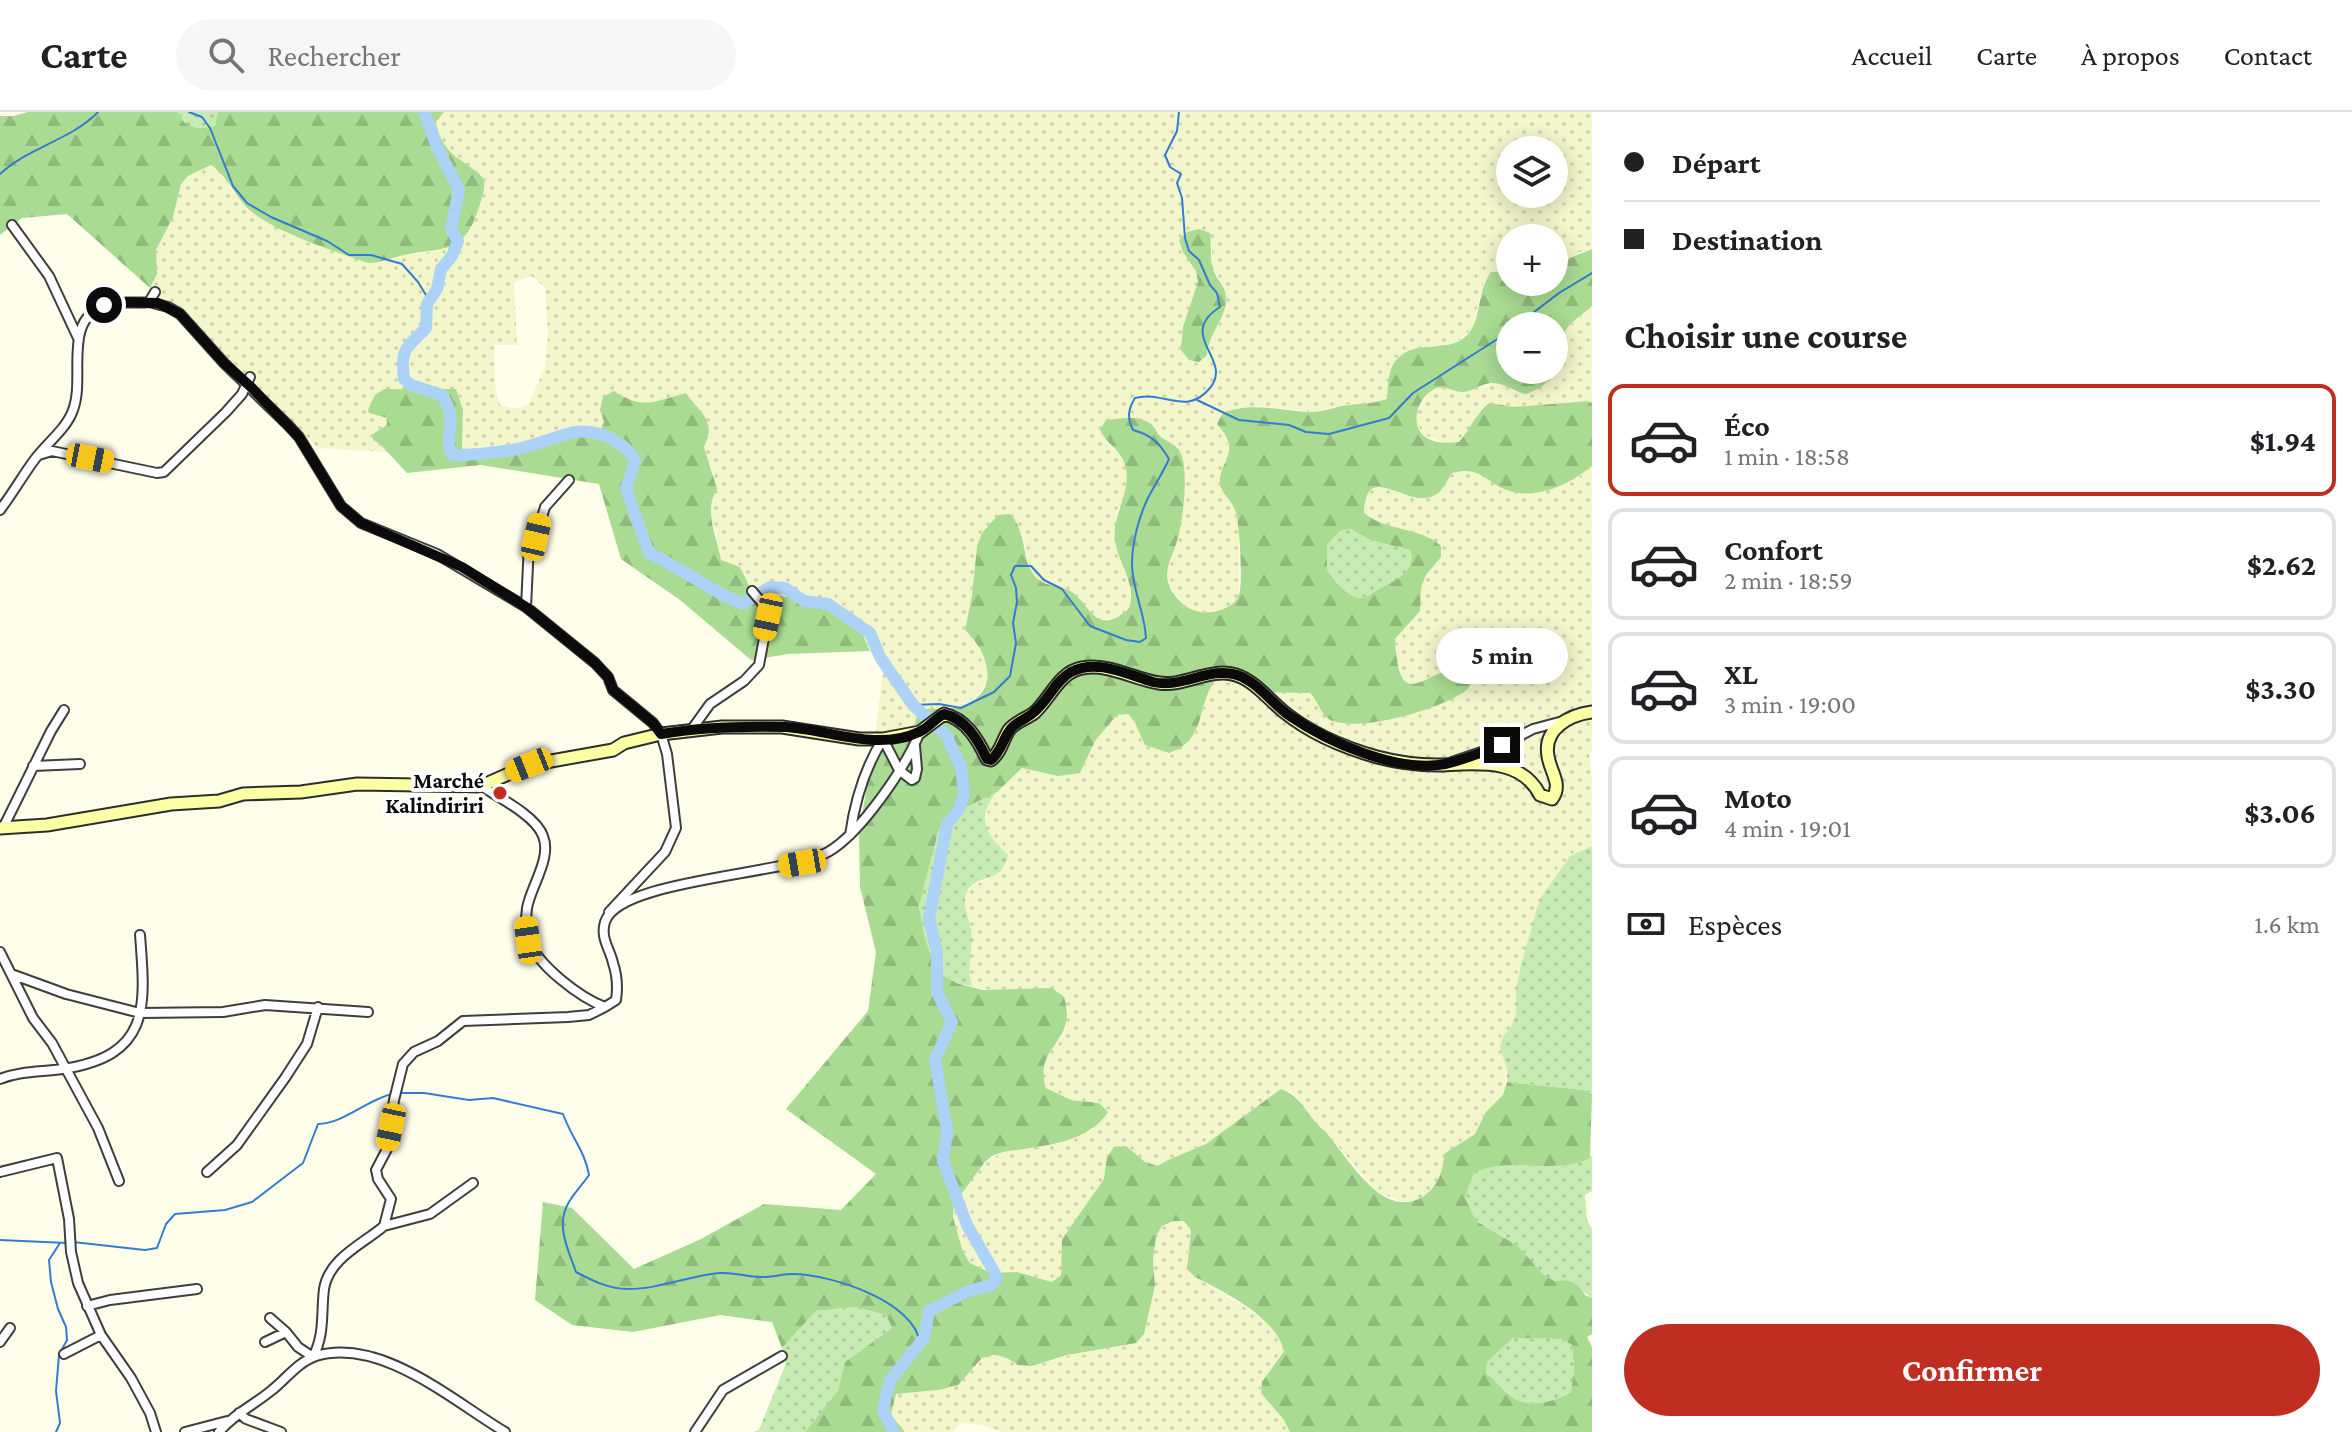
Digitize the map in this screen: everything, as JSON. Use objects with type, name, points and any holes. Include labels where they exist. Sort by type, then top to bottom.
[{"type":"street","points":[[0,510],[73,412],[78,381],[78,338],[49,276],[12,225]]},
{"type":"street","points":[[149,302],[155,292]]},
{"type":"street","points":[[78,338],[90,313],[104,305],[149,302],[180,314],[224,363],[249,380],[299,432],[334,496],[361,523],[462,567],[526,607],[595,663],[608,677],[613,690],[653,723],[661,734],[667,754],[676,828],[665,852],[609,912],[603,934],[613,959],[618,989],[616,1000],[589,1015],[463,1021],[438,1041],[414,1052],[403,1064],[396,1087],[387,1149],[376,1170],[391,1199],[384,1226]]},
{"type":"street","points":[[38,455],[52,451],[164,472],[226,412],[242,394],[249,380]]},
{"type":"street","points":[[526,607],[529,544],[536,537],[545,507],[569,480]]},
{"type":"street","points":[[692,729],[710,704],[744,681],[759,665],[768,617],[764,605],[752,591]]},
{"type":"street","points":[[609,912],[641,897],[688,882],[802,863],[827,852],[849,837],[929,725],[944,714],[960,720],[980,744],[987,759],[991,760],[998,755],[1010,728],[1034,713],[1067,674],[1081,668],[1117,670],[1158,683],[1172,684],[1228,673],[1241,676],[1303,725],[1342,745],[1400,762],[1505,767],[1524,773],[1540,795],[1552,799],[1557,783],[1548,756],[1555,729],[1563,720]]},
{"type":"street","points":[[64,710],[2,827],[47,825],[125,810],[219,801],[243,794],[301,792],[357,784],[481,786],[529,765],[613,750],[624,743],[692,729],[782,727],[859,739],[883,739],[929,725]]},
{"type":"street","points":[[1446,764],[1502,745],[1533,729],[1592,712]]},
{"type":"street","points":[[883,739],[899,770],[904,776],[915,778],[915,745]]},
{"type":"street","points":[[849,837],[857,794],[883,739]]},
{"type":"street","points":[[33,766],[80,764]]},
{"type":"street","points":[[481,786],[536,824],[543,836],[542,862],[528,906],[528,940],[551,971],[589,1001],[605,1007]]},
{"type":"street","points":[[0,1079],[13,1074],[65,1069],[105,1057],[125,1045],[136,1031],[140,1013],[140,935]]},
{"type":"street","points":[[0,952],[33,1018],[52,1043],[98,1128],[119,1181]]},
{"type":"street","points":[[14,975],[66,994],[140,1013],[233,1011],[265,1005],[368,1012]]},
{"type":"street","points":[[207,1172],[237,1145],[285,1078],[307,1044],[318,1007]]},
{"type":"street","points":[[0,1172],[57,1158],[78,1283],[101,1335],[131,1378],[150,1413],[156,1432]]},
{"type":"street","points":[[313,1357],[323,1333],[325,1286],[353,1246],[384,1226],[430,1214],[473,1183]]},
{"type":"street","points":[[87,1306],[110,1300],[197,1289]]},
{"type":"street","points":[[270,1318],[298,1347],[313,1357]]},
{"type":"street","points":[[0,1342],[10,1328]]},
{"type":"street","points":[[265,1342],[286,1332]]},
{"type":"street","points":[[64,1354],[101,1335]]},
{"type":"street","points":[[219,1432],[313,1357],[359,1353],[418,1377],[505,1432]]},
{"type":"street","points":[[695,1432],[723,1390],[782,1356]]},
{"type":"street","points":[[239,1413],[246,1419],[281,1432]]},
{"type":"street","points":[[185,1432],[229,1421]]},
{"type":"green space","points":[[28,112],[178,112],[184,122],[198,128],[215,126],[218,112],[444,112],[436,122],[443,142],[481,175],[484,192],[467,234],[451,246],[368,263],[307,241],[263,220],[246,206],[223,175],[211,165],[188,176],[181,184],[173,217],[156,250],[157,274],[150,288],[67,214],[22,218],[0,235],[0,116]]},
{"type":"green space","points":[[178,112],[219,114],[215,126],[198,128],[184,122]]},
{"type":"green space","points":[[444,112],[1592,112],[1592,249],[1580,252],[1568,263],[1568,224],[1496,224],[1496,274],[1484,282],[1471,330],[1452,346],[1428,346],[1390,375],[1387,399],[1313,412],[1258,406],[1226,433],[1229,454],[1220,474],[1220,488],[1235,509],[1239,531],[1239,596],[1231,605],[1220,610],[1195,611],[1184,605],[1168,584],[1166,572],[1178,537],[1179,449],[1153,426],[1106,420],[1100,430],[1105,441],[1121,457],[1126,469],[1127,493],[1116,513],[1131,604],[1123,614],[1112,619],[1099,619],[1089,614],[1075,595],[1040,581],[1030,570],[1023,533],[977,545],[965,630],[974,638],[985,659],[989,670],[988,682],[962,706],[918,710],[914,729],[875,738],[883,669],[860,630],[754,596],[740,567],[721,560],[715,527],[710,519],[714,476],[704,447],[710,435],[686,394],[647,405],[627,400],[600,410],[604,422],[600,430],[570,429],[528,443],[475,451],[462,449],[463,410],[456,390],[384,389],[370,413],[387,418],[387,425],[374,434],[388,452],[318,448],[247,376],[150,288],[157,274],[156,250],[173,217],[181,184],[188,176],[211,165],[223,173],[234,194],[250,211],[293,234],[381,263],[404,255],[439,251],[475,220],[484,185],[481,174],[452,155],[438,135],[436,122]],"holes":[[[1212,244],[1212,268],[1225,288],[1224,311],[1213,331],[1207,355],[1196,271]],[[531,276],[545,287],[548,334],[545,367],[529,404],[516,409],[500,405],[495,386],[494,345],[517,345],[514,282]]]},
{"type":"green space","points":[[1199,229],[1210,233],[1212,267],[1224,289],[1226,301],[1207,355],[1199,362],[1189,360],[1181,350],[1183,327],[1198,282],[1196,271],[1179,240],[1187,232]]},
{"type":"green space","points":[[1592,249],[1592,306],[1568,327],[1568,312],[1496,312],[1496,383],[1461,392],[1446,388],[1431,391],[1418,408],[1417,423],[1423,435],[1431,440],[1459,442],[1489,403],[1514,407],[1587,401],[1592,403],[1592,466],[1560,486],[1535,493],[1510,491],[1477,473],[1466,471],[1452,473],[1437,494],[1426,498],[1381,487],[1372,489],[1367,497],[1364,513],[1373,519],[1423,535],[1441,546],[1441,557],[1426,575],[1421,587],[1420,611],[1395,639],[1402,678],[1409,683],[1418,683],[1454,668],[1469,666],[1475,677],[1467,690],[1447,701],[1397,718],[1346,723],[1333,721],[1326,716],[1310,693],[1264,692],[1254,684],[1218,677],[1206,698],[1196,730],[1182,747],[1169,753],[1145,745],[1128,714],[1117,715],[1095,741],[1080,773],[1058,776],[1022,768],[997,792],[946,817],[939,829],[919,906],[925,940],[938,972],[956,983],[983,990],[1052,988],[1064,997],[1066,1025],[1045,1063],[1043,1074],[1046,1088],[1071,1100],[1099,1103],[1108,1112],[1099,1123],[1075,1138],[992,1156],[954,1204],[953,1217],[963,1252],[970,1263],[991,1273],[1017,1272],[1052,1282],[1061,1275],[1062,1239],[1104,1179],[1107,1157],[1114,1147],[1126,1146],[1145,1162],[1158,1166],[1206,1144],[1281,1089],[1300,1102],[1368,1184],[1400,1202],[1412,1201],[1431,1190],[1438,1180],[1444,1154],[1475,1134],[1486,1112],[1503,1095],[1507,1082],[1583,1090],[1592,1094],[1590,1158],[1562,1165],[1488,1168],[1474,1173],[1465,1197],[1476,1221],[1518,1246],[1543,1274],[1554,1281],[1566,1280],[1578,1285],[1585,1295],[1592,1298],[1592,1334],[1587,1337],[1592,1347],[1592,1432],[1290,1432],[1261,1393],[1262,1382],[1284,1351],[1279,1339],[1271,1327],[1247,1307],[1195,1277],[1187,1269],[1191,1230],[1184,1221],[1173,1221],[1162,1226],[1156,1236],[1153,1261],[1155,1286],[1144,1334],[1136,1343],[1067,1355],[1032,1366],[1018,1365],[994,1355],[982,1358],[958,1385],[896,1394],[891,1415],[905,1432],[805,1432],[838,1391],[845,1362],[892,1328],[886,1315],[855,1307],[816,1311],[782,1348],[772,1322],[720,1315],[633,1332],[572,1325],[535,1300],[543,1202],[572,1208],[634,1269],[701,1239],[764,1204],[841,1210],[876,1174],[786,1109],[868,1011],[876,952],[860,887],[859,833],[875,738],[914,729],[918,710],[962,706],[983,691],[987,681],[985,660],[965,630],[977,546],[982,533],[998,515],[1010,514],[1016,522],[1029,566],[1039,580],[1075,594],[1097,618],[1112,619],[1122,614],[1131,602],[1131,593],[1115,541],[1115,530],[1127,479],[1126,469],[1120,454],[1100,430],[1106,420],[1130,418],[1148,422],[1160,436],[1177,448],[1184,469],[1181,521],[1167,571],[1172,592],[1196,611],[1214,612],[1226,608],[1239,595],[1241,567],[1237,517],[1220,485],[1229,450],[1225,434],[1217,424],[1223,413],[1256,407],[1316,412],[1387,399],[1391,371],[1402,354],[1422,347],[1454,343],[1471,330],[1491,272],[1496,272],[1496,296],[1568,296],[1568,260]],"holes":[[[1351,529],[1370,540],[1410,550],[1407,570],[1362,598],[1351,595],[1341,587],[1327,569],[1327,545],[1340,531]],[[1513,1338],[1562,1339],[1572,1345],[1574,1368],[1571,1392],[1544,1402],[1522,1402],[1486,1374],[1487,1362]]]},
{"type":"green space","points":[[1592,306],[1592,403],[1575,401],[1514,408],[1489,403],[1480,410],[1459,442],[1445,443],[1422,434],[1417,423],[1417,411],[1430,392],[1440,387],[1461,392],[1493,383],[1505,385],[1515,392],[1541,384],[1568,384],[1568,327]]},
{"type":"green space","points":[[1499,384],[1544,384],[1526,394]]},
{"type":"green space","points":[[384,389],[456,389],[463,410],[462,449],[475,450],[502,448],[568,430],[600,430],[604,422],[600,410],[603,397],[614,391],[642,403],[686,393],[708,424],[704,447],[717,489],[711,515],[721,560],[740,567],[754,596],[794,598],[823,607],[848,620],[860,630],[870,651],[788,654],[751,660],[680,600],[621,559],[599,484],[481,465],[407,473],[373,440],[373,434],[387,425],[387,418],[368,410],[375,395]]},
{"type":"green space","points":[[1592,466],[1592,751],[1589,756],[1592,846],[1570,856],[1516,990],[1516,1014],[1500,1047],[1507,1069],[1504,1095],[1486,1112],[1475,1135],[1444,1154],[1444,1165],[1434,1189],[1425,1197],[1412,1201],[1400,1201],[1376,1191],[1326,1132],[1316,1125],[1294,1093],[1281,1089],[1206,1144],[1158,1166],[1145,1162],[1126,1146],[1107,1157],[1104,1179],[1062,1239],[1061,1274],[1052,1282],[1017,1272],[991,1273],[970,1263],[963,1252],[953,1217],[954,1204],[984,1163],[1003,1152],[1071,1138],[1093,1130],[1099,1103],[1071,1100],[1046,1088],[1042,1075],[1043,1060],[1065,1032],[1068,1008],[972,986],[968,974],[971,930],[965,904],[966,892],[1006,866],[1008,855],[989,838],[985,827],[989,802],[996,792],[1022,768],[1046,774],[1080,773],[1095,741],[1117,715],[1127,714],[1145,745],[1195,733],[1211,685],[1218,677],[1310,693],[1331,720],[1370,722],[1402,715],[1445,669],[1424,683],[1410,683],[1400,676],[1396,665],[1395,639],[1420,611],[1421,587],[1440,557],[1421,533],[1397,529],[1364,513],[1370,490],[1380,485],[1403,495],[1438,493],[1452,473],[1466,469],[1489,477],[1498,485],[1577,478]]},
{"type":"green space","points":[[1351,529],[1370,540],[1410,550],[1407,571],[1367,597],[1356,597],[1346,591],[1327,569],[1327,545],[1340,531]]},
{"type":"green space","points":[[996,792],[986,811],[986,826],[1008,855],[1001,870],[972,885],[965,896],[972,936],[972,986],[956,983],[938,972],[925,940],[919,906],[939,829],[946,817]]},
{"type":"green space","points":[[1592,846],[1592,1094],[1583,1090],[1507,1082],[1507,1069],[1500,1047],[1516,1014],[1516,990],[1537,908],[1570,856]]},
{"type":"green space","points":[[1592,1156],[1592,1191],[1585,1195],[1587,1220],[1592,1229],[1592,1298],[1566,1280],[1554,1281],[1543,1274],[1518,1246],[1476,1221],[1465,1197],[1474,1172],[1488,1167],[1563,1164]]},
{"type":"green space","points":[[1173,1221],[1184,1221],[1191,1230],[1187,1258],[1195,1277],[1266,1320],[1281,1339],[1284,1350],[1262,1382],[1261,1393],[1290,1432],[1003,1432],[982,1425],[961,1423],[952,1432],[905,1432],[891,1416],[896,1394],[938,1390],[976,1368],[982,1358],[994,1355],[1018,1365],[1032,1366],[1144,1334],[1155,1286],[1153,1261],[1156,1236],[1162,1226]]},
{"type":"green space","points":[[855,1307],[886,1315],[892,1328],[845,1362],[838,1392],[805,1432],[753,1432],[759,1430],[786,1363],[782,1348],[816,1311]]},
{"type":"green space","points":[[1513,1338],[1562,1339],[1572,1345],[1574,1368],[1571,1392],[1544,1402],[1522,1402],[1486,1374],[1487,1362]]},
{"type":"waterway","points":[[0,174],[24,157],[75,130],[98,112]]},
{"type":"waterway","points":[[189,112],[202,117],[210,128],[233,186],[247,203],[327,241],[349,255],[371,255],[402,264],[429,300]]},
{"type":"waterway","points":[[424,112],[437,147],[459,190],[451,229],[458,241],[452,256],[441,269],[437,289],[427,304],[426,328],[406,350],[403,369],[404,379],[411,385],[442,395],[450,414],[449,447],[452,455],[512,450],[576,432],[610,438],[625,448],[635,461],[626,489],[649,553],[743,604],[770,587],[785,588],[804,601],[828,604],[870,633],[880,657],[913,705],[946,735],[961,767],[964,794],[959,809],[947,825],[929,919],[937,951],[937,992],[952,1022],[935,1059],[947,1130],[943,1161],[967,1225],[997,1277],[992,1285],[968,1291],[929,1311],[924,1338],[891,1379],[886,1395],[883,1411],[894,1432]]},
{"type":"waterway","points":[[913,705],[939,704],[961,708],[994,692],[1010,676],[1016,643],[1013,623],[1016,588],[1011,575],[1015,566],[1031,566],[1044,580],[1062,589],[1090,626],[1126,640],[1140,642],[1146,638],[1133,573],[1133,547],[1145,505],[1169,459],[1154,440],[1133,430],[1130,410],[1135,398],[1146,396],[1192,401],[1210,388],[1215,367],[1203,338],[1203,328],[1208,318],[1220,307],[1217,293],[1199,260],[1189,251],[1177,183],[1181,174],[1170,167],[1165,155],[1177,131],[1179,112]]},
{"type":"waterway","points":[[1534,312],[1592,273]]},
{"type":"waterway","points":[[1197,400],[1239,420],[1289,425],[1306,432],[1329,434],[1389,418],[1413,393],[1496,340]]},
{"type":"waterway","points":[[398,1093],[424,1093],[469,1100],[493,1098],[563,1114],[589,1175],[571,1198],[563,1219],[564,1237],[576,1272],[621,1289],[651,1287],[719,1273],[762,1277],[809,1275],[848,1285],[888,1303],[904,1315],[915,1329],[920,1344]]},
{"type":"waterway","points":[[73,1242],[145,1250],[157,1248],[166,1224],[175,1214],[225,1210],[252,1202],[303,1163],[318,1124],[337,1120],[392,1094]]},
{"type":"waterway","points":[[0,1240],[67,1243]]},
{"type":"waterway","points":[[56,1432],[60,1423],[56,1391],[59,1355],[67,1340],[66,1327],[51,1282],[49,1260],[60,1243]]},
{"type":"place","name":"Marché Kalindiriri","points":[[500,793]]},
{"type":"route","points":[[104,305],[118,302],[158,303],[180,314],[224,363],[299,437],[341,506],[361,523],[437,554],[526,607],[595,663],[608,677],[613,690],[653,723],[661,734],[722,727],[782,727],[859,739],[883,739],[920,732],[944,714],[960,720],[980,744],[987,759],[991,760],[998,755],[1010,728],[1034,713],[1067,674],[1081,668],[1117,670],[1138,678],[1172,684],[1217,673],[1241,676],[1303,725],[1342,745],[1411,764],[1446,764],[1502,745]]}]
